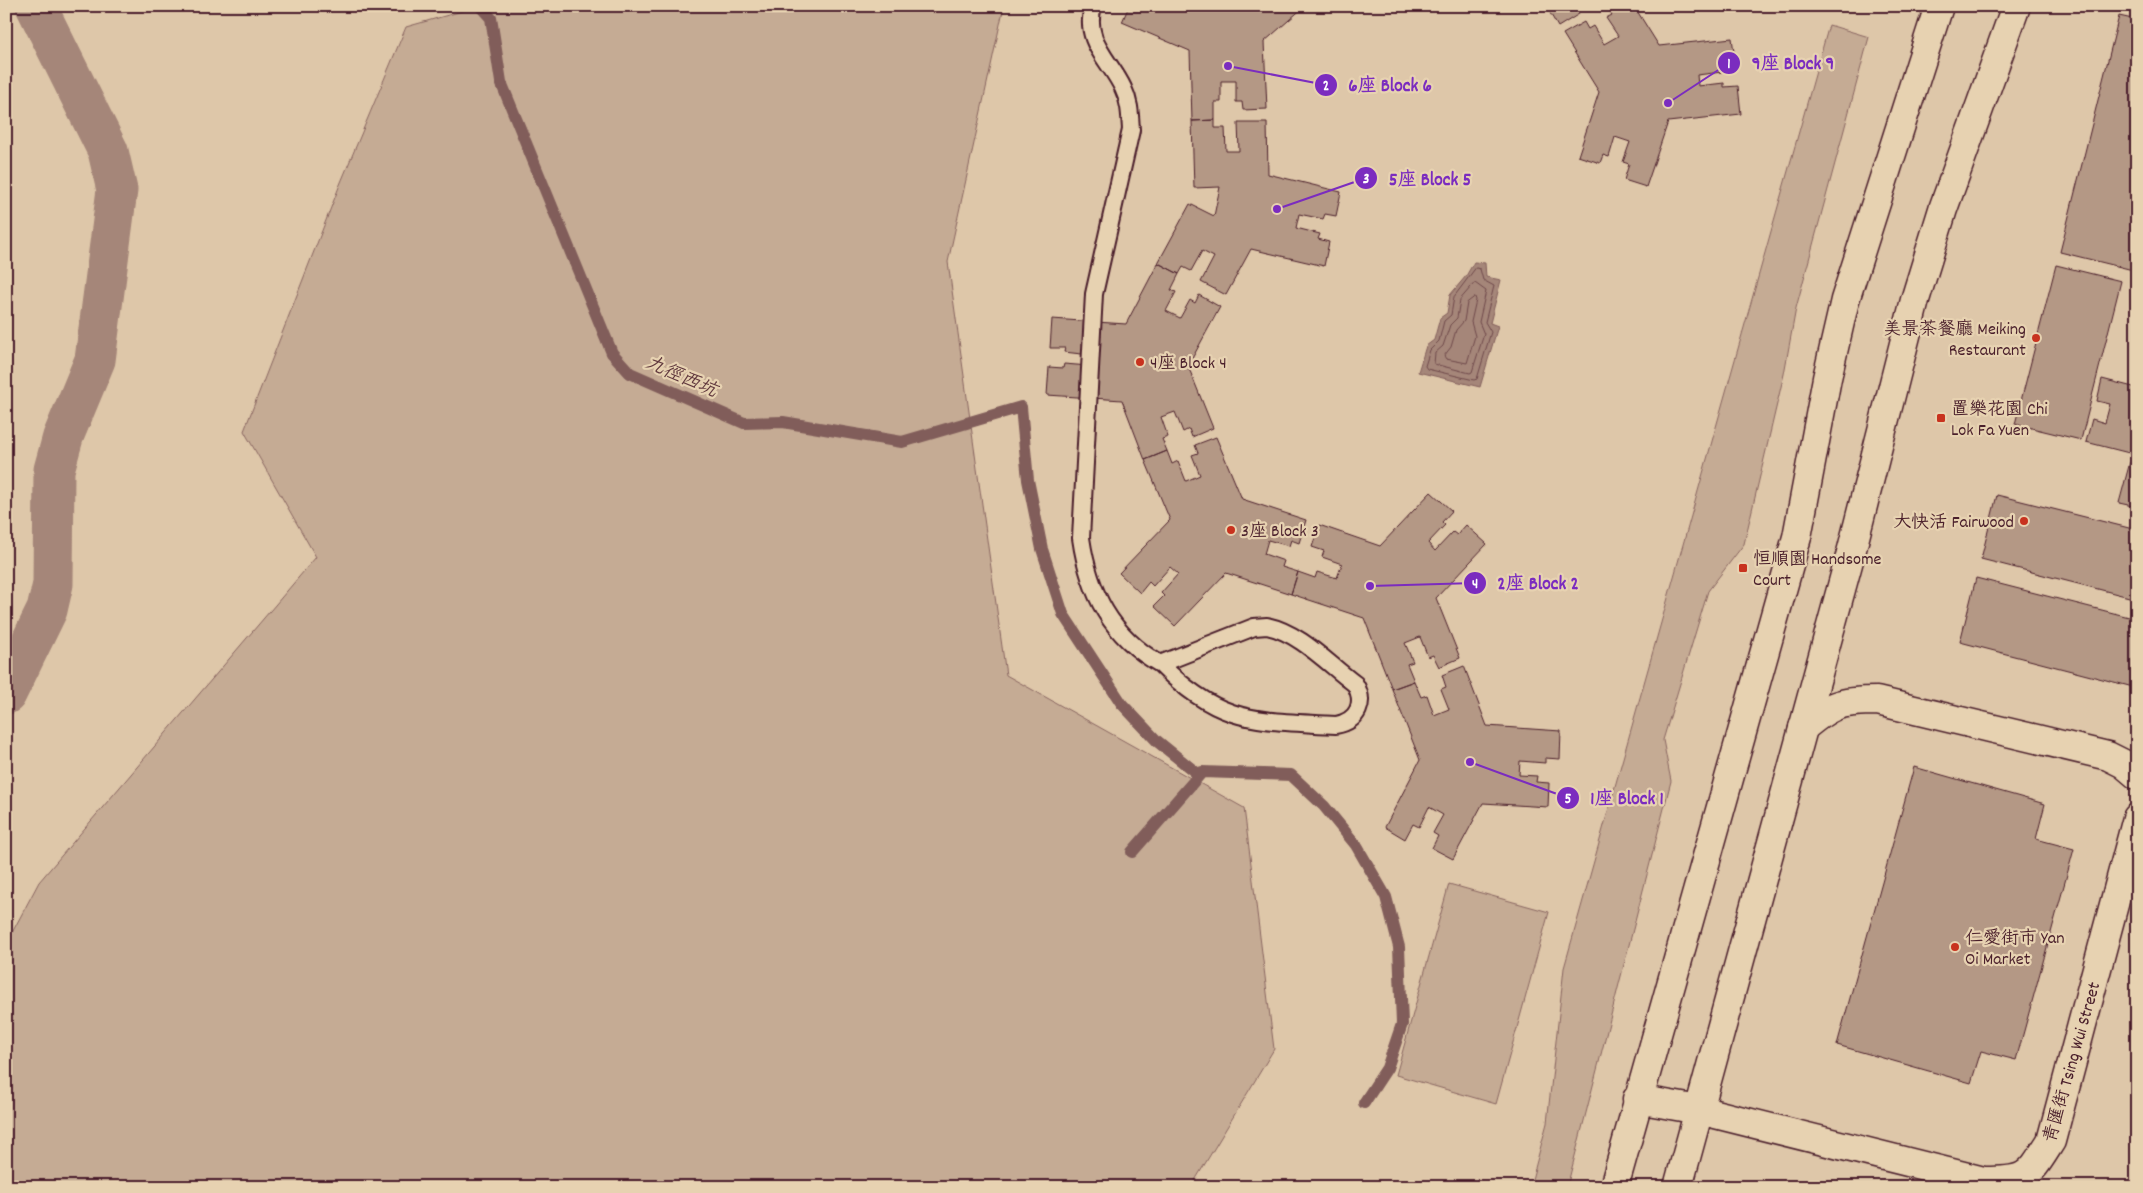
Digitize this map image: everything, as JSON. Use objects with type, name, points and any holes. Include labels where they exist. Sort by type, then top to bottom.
[{"type":"main road","points":[[1614,1187],[1637,1099],[1797,537],[1827,378],[1844,300],[1939,6]]},
{"type":"main road","points":[[1678,1187],[1857,530],[1915,300],[1943,209],[2016,6]]},
{"type":"main road","points":[[1803,728],[1824,710],[1847,701],[1877,701],[2108,756],[2124,764],[2137,775]]},
{"type":"main road","name":"青匯街 Tsing Wui Street","points":[[1637,1099],[1699,1110],[1984,1181],[2014,1181],[2033,1169],[2051,1141],[2137,818]]},
{"type":"lane","points":[[1093,6],[1092,31],[1098,51],[1123,87],[1130,108],[1131,130],[1094,294],[1081,538],[1085,566],[1093,592],[1107,616],[1124,637],[1145,655],[1160,664],[1201,700],[1226,712],[1252,720],[1336,725],[1345,724],[1354,718],[1361,701],[1355,684],[1280,628],[1254,627],[1160,664]]},
{"type":"shaded area","points":[[480,6],[1004,6],[948,262],[1006,675],[1244,808],[1274,1049],[1191,1187],[6,1187],[6,944],[39,882],[316,557],[244,431],[339,187],[406,27]]},
{"type":"shaded area","points":[[1829,25],[1869,37],[1796,308],[1784,374],[1744,544],[1708,591],[1663,740],[1671,781],[1567,1187],[1530,1187],[1547,1123],[1564,968]]},
{"type":"shaded area","points":[[1449,884],[1549,912],[1496,1104],[1396,1075]]},
{"type":"water","points":[[1474,262],[1485,263],[1486,277],[1501,280],[1490,323],[1498,326],[1480,387],[1418,372],[1426,346],[1434,340],[1440,318],[1447,313],[1450,295],[1466,276]]},
{"type":"building","points":[[1129,6],[1171,8],[1172,6],[1305,6],[1264,42],[1267,109],[1243,110],[1242,102],[1236,102],[1236,81],[1221,81],[1221,102],[1215,102],[1215,120],[1192,121],[1190,51],[1122,22]]},
{"type":"building","points":[[1546,6],[1576,6],[1574,7],[1579,14],[1558,27]]},
{"type":"building","points":[[1607,6],[1634,6],[1659,46],[1732,38],[1736,66],[1721,68],[1722,72],[1697,75],[1698,86],[1724,83],[1724,87],[1738,86],[1741,114],[1668,122],[1646,187],[1624,180],[1629,164],[1623,162],[1630,142],[1615,137],[1609,157],[1603,155],[1600,163],[1578,156],[1599,92],[1563,34],[1584,22],[1588,29],[1593,26],[1604,44],[1618,36],[1606,18],[1612,15]]},
{"type":"building","points":[[2119,16],[2137,20],[2137,271],[2060,252]]},
{"type":"building","points":[[1215,120],[1215,128],[1225,128],[1226,151],[1239,151],[1238,123],[1267,123],[1268,174],[1341,192],[1336,216],[1325,214],[1323,219],[1299,214],[1296,228],[1320,234],[1318,239],[1329,242],[1324,266],[1251,249],[1226,295],[1201,282],[1214,257],[1202,251],[1191,271],[1183,267],[1179,274],[1158,263],[1190,204],[1214,216],[1220,187],[1194,188],[1192,121]]},
{"type":"building","name":"4座 Block 4","points":[[1158,263],[1179,274],[1171,290],[1176,292],[1166,311],[1180,318],[1190,300],[1195,303],[1199,295],[1220,307],[1188,366],[1213,428],[1192,437],[1189,429],[1183,432],[1175,412],[1161,417],[1168,437],[1162,439],[1167,451],[1145,460],[1122,400],[1047,395],[1049,367],[1063,368],[1064,364],[1089,366],[1090,355],[1064,352],[1065,348],[1050,348],[1052,319],[1126,324]]},
{"type":"building","points":[[2056,265],[2121,281],[2081,440],[2015,424]]},
{"type":"building","points":[[2102,379],[2137,388],[2137,455],[2086,442],[2092,419],[2105,423],[2110,404],[2097,401]]},
{"type":"building","name":"3座 Block 3","points":[[1216,437],[1242,499],[1306,520],[1299,543],[1291,540],[1289,546],[1268,540],[1264,554],[1284,561],[1282,567],[1298,572],[1291,594],[1226,573],[1175,626],[1154,606],[1164,596],[1161,593],[1178,574],[1170,567],[1153,586],[1149,582],[1140,593],[1119,573],[1170,520],[1145,460],[1167,451],[1172,464],[1178,461],[1186,481],[1200,475],[1192,455],[1198,453],[1195,445]]},
{"type":"building","points":[[2130,462],[2137,463],[2137,507],[2119,503]]},
{"type":"building","points":[[1431,492],[1452,511],[1442,522],[1445,525],[1428,543],[1435,551],[1453,532],[1457,535],[1466,525],[1487,544],[1436,598],[1460,658],[1439,667],[1433,655],[1428,657],[1420,637],[1405,643],[1413,662],[1407,664],[1414,681],[1392,689],[1364,618],[1291,594],[1298,572],[1315,578],[1317,572],[1337,578],[1342,564],[1322,557],[1324,551],[1312,547],[1319,525],[1380,546]]},
{"type":"building","points":[[1997,495],[2137,530],[2137,599],[1981,559]]},
{"type":"building","points":[[1976,578],[2137,619],[2137,688],[1960,642]]},
{"type":"building","points":[[1464,666],[1487,726],[1561,731],[1560,759],[1545,758],[1545,763],[1520,761],[1519,775],[1537,776],[1536,782],[1549,783],[1548,807],[1483,803],[1453,859],[1432,848],[1438,836],[1433,833],[1443,815],[1429,807],[1419,827],[1413,824],[1405,839],[1385,827],[1420,760],[1392,689],[1414,681],[1421,697],[1427,695],[1434,715],[1449,709],[1441,689],[1446,687],[1442,675]]},
{"type":"building","name":"仁愛街市 Yan Oi Market","points":[[1914,767],[2045,804],[2036,839],[2074,849],[2016,1060],[1981,1051],[1971,1083],[1837,1045]]},
{"type":"building","points":[[1413,1183],[1428,1187],[1412,1187]]},
{"type":"waterway","points":[[6,694],[47,610],[53,584],[54,470],[63,437],[95,360],[117,190],[108,151],[36,6]]},
{"type":"waterway","name":"九徑西坑","points":[[480,6],[491,18],[501,82],[612,353],[630,373],[744,423],[783,422],[902,442],[1021,407],[1028,480],[1042,549],[1063,614],[1122,704],[1157,741],[1199,775]]},
{"type":"waterway","points":[[1132,852],[1202,772],[1291,775],[1324,806],[1356,845],[1386,897],[1399,947],[1402,1024],[1387,1068],[1364,1103]]},
{"type":"place","name":"6座 Block 6","points":[[1228,66]]},
{"type":"place","name":"9座 Block 9","points":[[1668,103]]},
{"type":"place","name":"5座 Block 5","points":[[1277,209]]},
{"type":"place","name":"美景茶餐廳 Meiking Restaurant","points":[[2036,338]]},
{"type":"place","name":"4座 Block 4","points":[[1140,362]]},
{"type":"place","name":"置樂花園 Chi Lok Fa Yuen","points":[[1941,418]]},
{"type":"place","name":"大快活 Fairwood","points":[[2024,521]]},
{"type":"place","name":"3座 Block 3","points":[[1231,530]]},
{"type":"place","name":"恒順園 Handsome Court","points":[[1743,568]]},
{"type":"place","name":"2座 Block 2","points":[[1370,586]]},
{"type":"place","name":"1座 Block 1","points":[[1470,762]]},
{"type":"place","name":"仁愛街市 Yan Oi Market","points":[[1955,947]]}]
